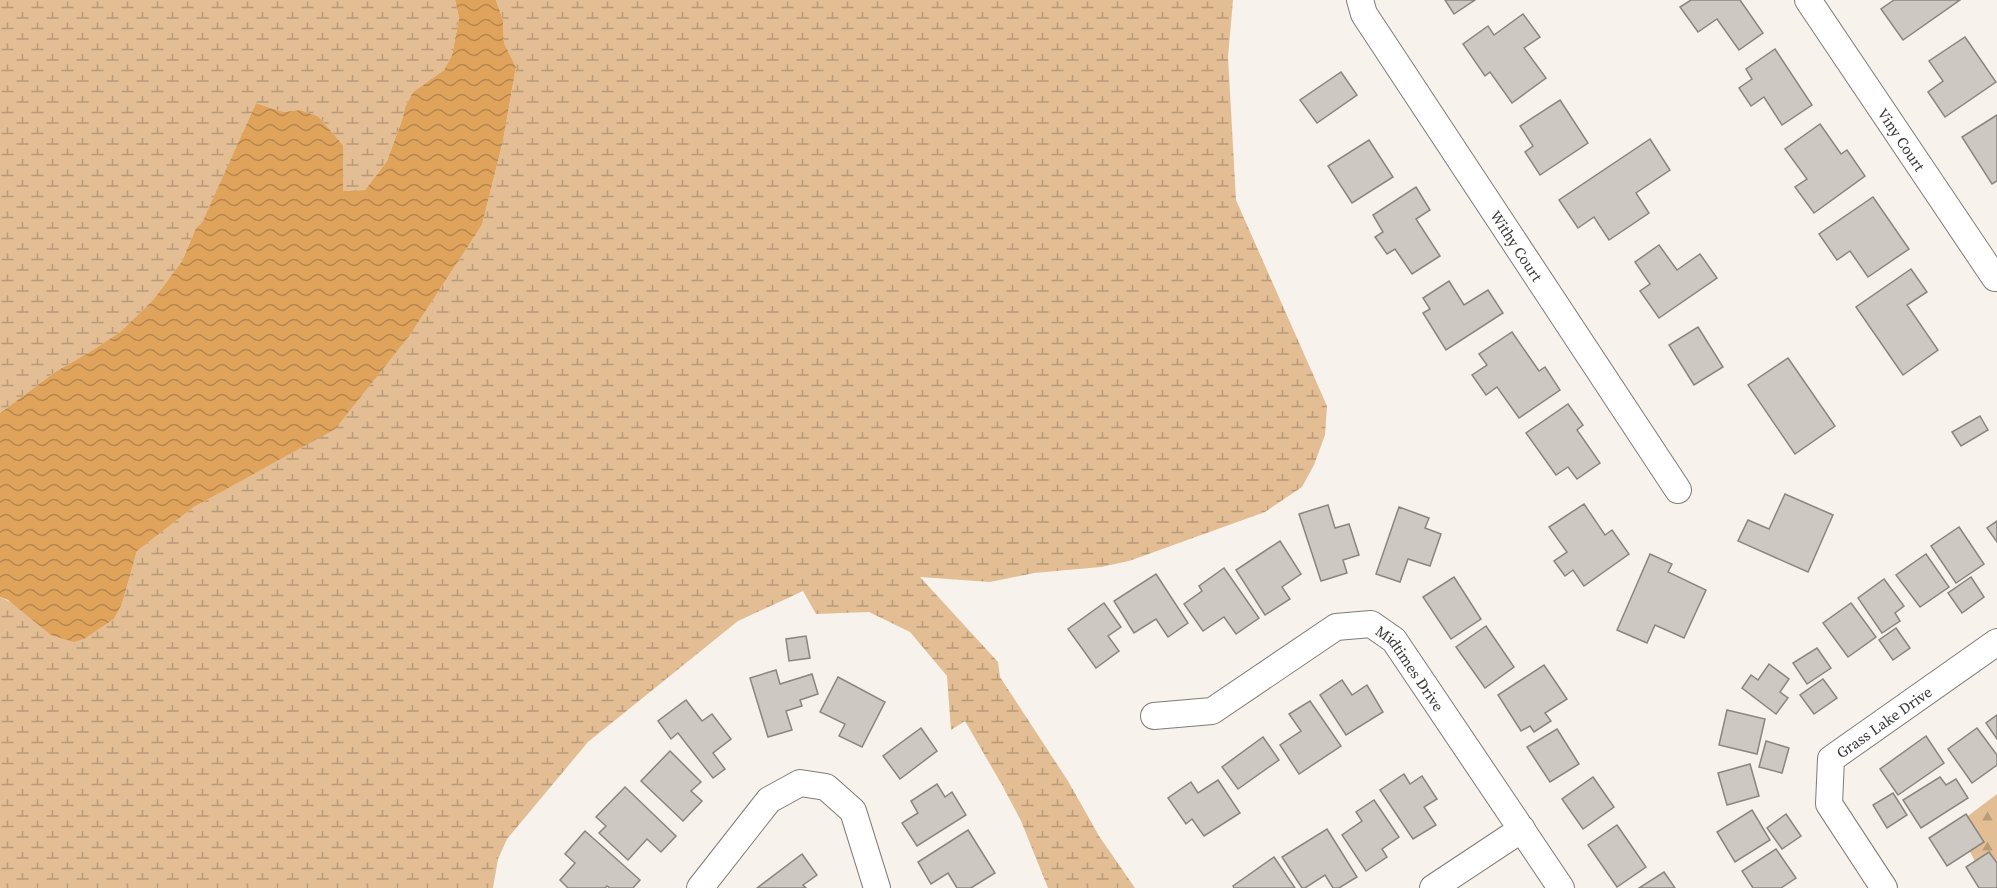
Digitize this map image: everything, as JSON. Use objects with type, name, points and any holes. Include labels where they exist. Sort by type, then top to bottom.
[{"type":"street","name":"Withy Court","points":[[1360,0],[1364,14],[1678,490]]},
{"type":"street","name":"Viny Court","points":[[1808,0],[1995,278]]},
{"type":"street","name":"Midtimes Drive","points":[[1154,716],[1212,711],[1335,627],[1371,624],[1394,640],[1561,888]]},
{"type":"street","name":"Grass Lake Drive","points":[[1884,888],[1828,804],[1831,759],[1997,642]]},
{"type":"street","points":[[700,888],[769,800],[800,783],[826,787],[853,811],[877,888]]},
{"type":"street","points":[[1433,888],[1522,829]]},
{"type":"green space","points":[[0,0],[455,0],[459,18],[452,55],[444,70],[413,92],[405,107],[387,161],[365,190],[343,191],[343,145],[318,116],[300,110],[283,112],[256,103],[202,224],[196,228],[182,261],[153,300],[120,332],[55,372],[0,413]]},
{"type":"green space","points":[[496,0],[1233,0],[1228,57],[1236,200],[1327,406],[1325,435],[1314,465],[1302,487],[1265,512],[1129,561],[1101,567],[1034,573],[990,582],[920,577],[998,662],[1000,677],[1068,781],[1099,836],[1135,888],[1048,888],[1021,821],[965,721],[951,730],[947,676],[910,632],[869,612],[816,614],[803,591],[738,621],[588,742],[507,839],[498,859],[493,888],[0,888],[0,597],[86,638],[114,619],[122,604],[137,551],[194,507],[335,428],[410,335],[482,225],[503,141],[516,67],[504,43],[503,20]]},
{"type":"green space","points":[[1997,794],[1997,888],[1989,888],[1956,825]]},
{"type":"water","points":[[455,0],[496,0],[503,20],[504,43],[516,67],[503,141],[482,225],[410,335],[335,429],[194,507],[137,551],[122,604],[114,619],[86,638],[74,642],[51,635],[8,600],[0,597],[0,413],[55,372],[120,332],[153,300],[182,261],[196,228],[202,223],[256,103],[283,112],[300,110],[318,116],[343,145],[343,191],[365,190],[387,161],[405,107],[413,92],[444,70],[452,55],[459,18]]},
{"type":"building","points":[[1445,0],[1475,0],[1454,14]]},
{"type":"building","points":[[1691,0],[1740,0],[1763,33],[1739,50],[1717,19],[1698,32],[1680,7]]},
{"type":"building","points":[[1894,0],[1960,0],[1903,40],[1881,9]]},
{"type":"building","points":[[1523,14],[1540,37],[1524,48],[1546,78],[1512,103],[1490,72],[1485,76],[1463,44],[1488,26],[1494,35]]},
{"type":"building","points":[[1965,37],[1996,82],[1945,117],[1928,92],[1943,81],[1929,61]]},
{"type":"building","points":[[1775,49],[1812,105],[1782,125],[1764,97],[1751,106],[1739,88],[1752,79],[1746,69]]},
{"type":"building","points":[[1341,72],[1357,95],[1317,123],[1300,100]]},
{"type":"building","points":[[1560,100],[1588,143],[1540,175],[1525,152],[1533,146],[1520,126]]},
{"type":"building","points":[[1997,115],[1997,181],[1992,184],[1962,137]]},
{"type":"building","points":[[1820,124],[1841,154],[1847,150],[1865,176],[1814,213],[1795,187],[1807,179],[1785,149]]},
{"type":"building","points":[[1650,139],[1670,170],[1636,193],[1649,213],[1609,240],[1594,217],[1578,228],[1559,200]]},
{"type":"building","points":[[1369,140],[1393,177],[1352,203],[1328,166]]},
{"type":"building","points":[[1416,187],[1430,210],[1416,219],[1440,256],[1412,274],[1395,249],[1387,254],[1375,237],[1383,232],[1373,215]]},
{"type":"building","points":[[1873,197],[1909,249],[1868,277],[1850,251],[1837,260],[1819,234]]},
{"type":"building","points":[[1659,245],[1677,270],[1700,254],[1717,278],[1659,318],[1640,291],[1650,284],[1635,262]]},
{"type":"building","points":[[1911,269],[1927,292],[1907,305],[1938,350],[1903,375],[1856,307]]},
{"type":"building","points":[[1449,281],[1464,305],[1488,290],[1503,313],[1446,350],[1423,313],[1430,309],[1423,298]]},
{"type":"building","points":[[1698,327],[1723,367],[1694,385],[1669,345]]},
{"type":"building","points":[[1512,332],[1539,371],[1545,367],[1560,390],[1519,418],[1497,387],[1486,395],[1472,375],[1487,365],[1479,354]]},
{"type":"building","points":[[1788,358],[1835,426],[1795,454],[1748,385]]},
{"type":"building","points":[[1568,404],[1583,425],[1577,430],[1600,463],[1577,479],[1568,467],[1556,475],[1526,433]]},
{"type":"building","points":[[1980,416],[1988,430],[1961,446],[1952,432]]},
{"type":"building","points":[[1785,494],[1833,515],[1808,572],[1738,541],[1748,520],[1769,529]]},
{"type":"building","points":[[1584,504],[1605,535],[1612,530],[1629,554],[1584,586],[1573,570],[1565,576],[1554,561],[1567,552],[1549,527]]},
{"type":"building","points":[[1328,505],[1335,528],[1349,524],[1359,555],[1343,560],[1347,573],[1321,581],[1299,514]]},
{"type":"building","points":[[1399,507],[1429,518],[1425,528],[1441,534],[1430,566],[1408,559],[1400,582],[1376,574]]},
{"type":"building","points":[[1997,521],[1997,542],[1987,528]]},
{"type":"building","points":[[1959,527],[1984,564],[1956,583],[1931,546]]},
{"type":"building","points":[[1280,541],[1301,574],[1282,587],[1290,599],[1265,615],[1236,570]]},
{"type":"building","points":[[1650,554],[1672,564],[1668,572],[1706,590],[1684,638],[1655,625],[1647,643],[1617,630]]},
{"type":"building","points":[[1926,554],[1949,587],[1920,607],[1896,575]]},
{"type":"building","points":[[1224,568],[1259,618],[1236,634],[1224,617],[1203,631],[1184,604],[1202,591],[1199,586]]},
{"type":"building","points":[[1156,574],[1188,623],[1168,637],[1156,619],[1134,633],[1114,601]]},
{"type":"building","points":[[1454,577],[1481,619],[1451,639],[1423,597]]},
{"type":"building","points":[[1971,577],[1984,597],[1962,613],[1948,593]]},
{"type":"building","points":[[1884,579],[1904,606],[1895,613],[1900,621],[1882,633],[1858,598]]},
{"type":"building","points":[[1104,603],[1121,627],[1108,636],[1119,651],[1096,668],[1068,629]]},
{"type":"building","points":[[1851,603],[1876,637],[1848,657],[1823,623]]},
{"type":"building","points":[[1486,626],[1514,667],[1485,688],[1456,647]]},
{"type":"building","points":[[1896,628],[1910,648],[1893,660],[1879,640]]},
{"type":"building","points":[[806,636],[810,658],[789,661],[786,639]]},
{"type":"building","points":[[1817,648],[1831,668],[1807,684],[1793,663]]},
{"type":"building","points":[[1769,664],[1789,679],[1780,692],[1788,698],[1776,714],[1742,688],[1751,675],[1758,680]]},
{"type":"building","points":[[1544,665],[1567,699],[1545,713],[1551,721],[1534,732],[1530,726],[1521,731],[1498,695]]},
{"type":"building","points":[[776,670],[780,684],[812,674],[818,694],[800,700],[802,706],[786,711],[792,730],[768,737],[750,678]]},
{"type":"building","points":[[838,677],[885,702],[862,747],[839,736],[845,724],[820,712]]},
{"type":"building","points":[[1823,679],[1837,698],[1814,714],[1800,695]]},
{"type":"building","points":[[1342,680],[1352,695],[1367,685],[1383,712],[1346,735],[1320,695]]},
{"type":"building","points":[[686,700],[702,721],[712,714],[731,739],[713,753],[725,769],[713,778],[678,733],[671,739],[658,721]]},
{"type":"building","points":[[1310,701],[1341,746],[1299,774],[1280,745],[1301,731],[1289,714]]},
{"type":"building","points":[[1727,710],[1765,719],[1757,754],[1719,745]]},
{"type":"building","points":[[1997,715],[1997,739],[1986,723]]},
{"type":"building","points":[[921,728],[937,751],[900,779],[883,756]]},
{"type":"building","points":[[1977,728],[1997,755],[1997,765],[1972,783],[1948,749]]},
{"type":"building","points":[[1557,729],[1579,764],[1550,782],[1527,747]]},
{"type":"building","points":[[1926,736],[1944,763],[1898,795],[1880,769]]},
{"type":"building","points":[[1263,737],[1279,760],[1238,789],[1222,767]]},
{"type":"building","points":[[1766,741],[1789,748],[1782,773],[1759,767]]},
{"type":"building","points":[[670,751],[701,782],[691,791],[702,801],[683,821],[641,781]]},
{"type":"building","points":[[1750,764],[1759,796],[1727,805],[1718,773]]},
{"type":"building","points":[[1404,774],[1410,784],[1422,776],[1437,799],[1424,807],[1436,825],[1413,839],[1380,790]]},
{"type":"building","points":[[1593,777],[1614,807],[1583,829],[1562,799]]},
{"type":"building","points":[[1940,777],[1946,785],[1956,779],[1968,798],[1921,828],[1903,800]]},
{"type":"building","points":[[1218,780],[1240,813],[1204,836],[1192,819],[1186,824],[1168,798],[1191,782],[1198,793]]},
{"type":"building","points":[[937,784],[945,797],[952,792],[966,815],[917,846],[902,823],[918,813],[911,801]]},
{"type":"building","points":[[625,787],[676,836],[661,852],[647,839],[628,860],[599,833],[606,826],[596,817]]},
{"type":"building","points":[[1893,793],[1907,815],[1887,828],[1873,805]]},
{"type":"building","points":[[1374,800],[1399,837],[1382,849],[1387,857],[1366,871],[1342,835],[1362,821],[1356,812]]},
{"type":"building","points":[[1752,810],[1770,840],[1735,862],[1717,832]]},
{"type":"building","points":[[1786,814],[1801,836],[1782,849],[1767,828]]},
{"type":"building","points":[[1966,814],[1984,842],[1947,866],[1929,838]]},
{"type":"building","points":[[1617,825],[1646,867],[1617,887],[1588,845]]},
{"type":"building","points":[[1327,829],[1357,877],[1339,888],[1333,888],[1325,875],[1302,888],[1282,857]]},
{"type":"building","points":[[968,830],[995,873],[971,888],[957,888],[948,873],[931,884],[918,862]]},
{"type":"building","points":[[585,831],[640,880],[633,888],[607,886],[605,888],[568,888],[560,880],[575,863],[565,854]]},
{"type":"building","points":[[1776,849],[1796,878],[1781,888],[1753,888],[1742,871]]},
{"type":"building","points":[[1989,852],[1997,863],[1997,888],[1979,888],[1966,867]]},
{"type":"building","points":[[802,854],[817,875],[803,885],[806,888],[757,888]]},
{"type":"building","points":[[1274,857],[1295,888],[1234,888],[1233,886]]},
{"type":"building","points":[[1664,872],[1675,888],[1639,888]]}]
